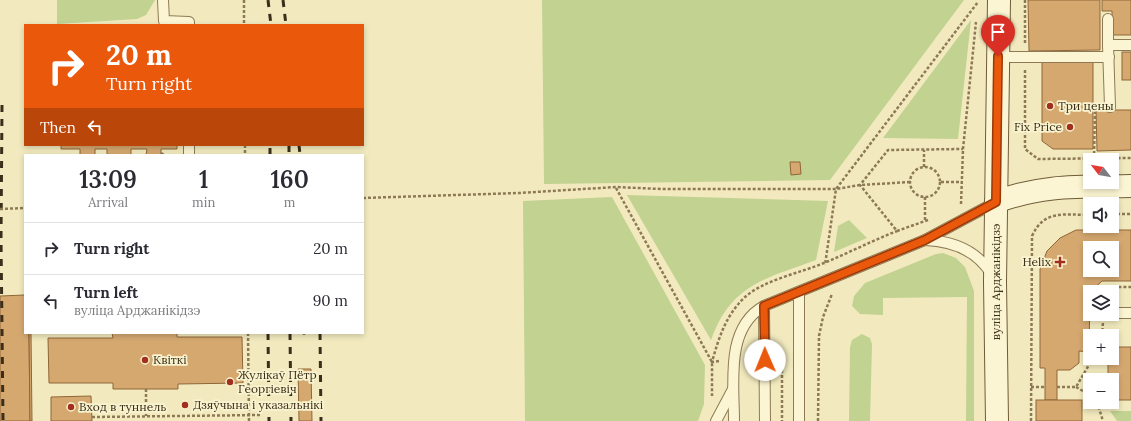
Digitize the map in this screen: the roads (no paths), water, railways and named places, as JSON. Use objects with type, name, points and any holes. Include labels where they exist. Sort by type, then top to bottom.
[{"type":"main road","name":"вуліца Арджанікідзэ","points":[[985,0],[998,56],[995,282],[997,421]]},
{"type":"main road","points":[[996,202],[1019,194],[1052,187],[1131,186]]},
{"type":"lane","points":[[163,0],[164,21],[189,22],[189,24]]},
{"type":"lane","points":[[1108,19],[1110,107]]},
{"type":"lane","points":[[1108,45],[1131,45]]},
{"type":"lane","points":[[998,56],[1109,57]]},
{"type":"lane","points":[[734,421],[736,347],[739,334],[751,315],[764,306],[925,240],[996,202]]},
{"type":"lane","points":[[925,240],[950,243],[972,252],[985,264],[995,282]]},
{"type":"lane","points":[[799,292],[799,421]]},
{"type":"lane","points":[[764,306],[765,421]]},
{"type":"lane","points":[[1119,313],[1131,312]]},
{"type":"lane","points":[[716,421],[734,387]]},
{"type":"railway","points":[[268,0],[271,24]]},
{"type":"railway","points":[[283,0],[286,24]]},
{"type":"railway","points":[[2,105],[1,239],[3,421]]},
{"type":"railway","points":[[270,146],[270,154]]},
{"type":"railway","points":[[289,146],[289,154]]},
{"type":"railway","points":[[299,146],[300,154]]},
{"type":"railway","points":[[268,334],[269,421]]},
{"type":"railway","points":[[290,334],[291,421]]},
{"type":"railway","points":[[320,334],[321,421]]},
{"type":"place","name":"Три цены","points":[[1050,106]]},
{"type":"place","name":"Fix Price","points":[[1070,127]]},
{"type":"place","name":"Helix","points":[[1060,262]]},
{"type":"place","name":"Квіткі","points":[[145,360]]},
{"type":"place","name":"Жулікаў Пётр Георгіевіч","points":[[230,382]]},
{"type":"place","name":"Дзяўчына і указальнікі","points":[[185,405]]},
{"type":"place","name":"Вход в туннель","points":[[71,407]]}]
